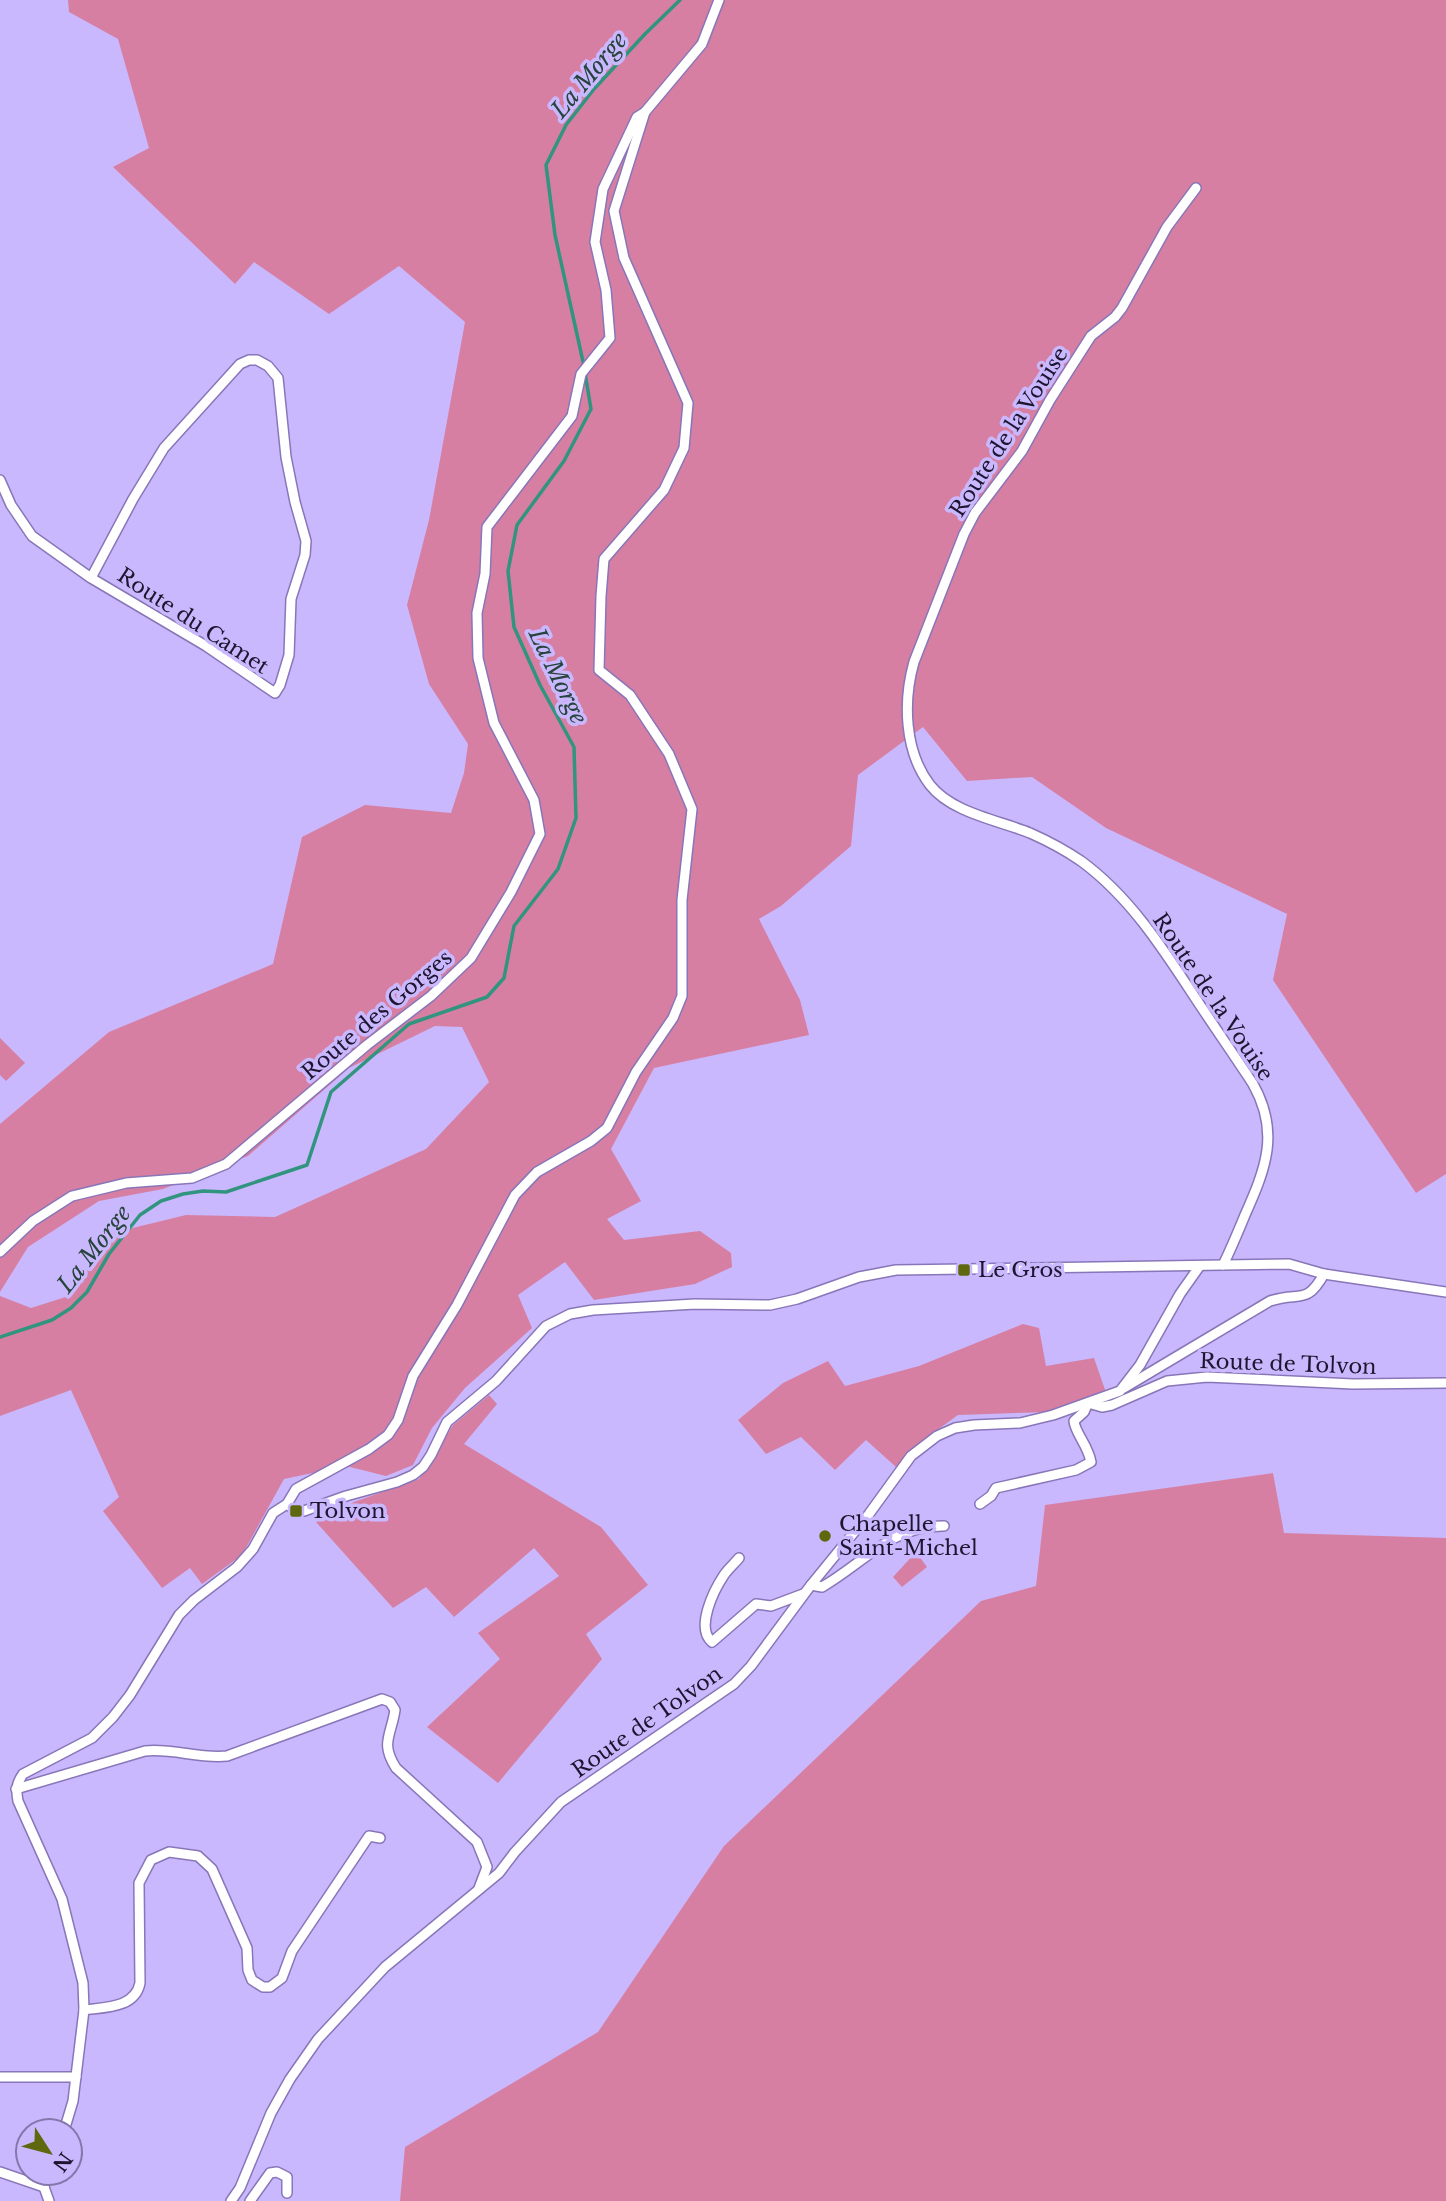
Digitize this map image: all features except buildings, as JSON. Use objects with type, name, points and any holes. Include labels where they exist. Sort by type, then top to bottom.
[{"type":"street","name":"Route des Gorges","points":[[0,1252],[33,1221],[72,1196],[126,1183],[192,1178],[226,1164],[431,996],[471,958],[511,892],[540,834],[534,800],[494,723],[478,658],[477,614],[485,574],[487,527],[572,416],[581,374],[610,338],[606,290],[595,242],[603,189],[637,117],[645,112],[702,44],[719,0]]},
{"type":"street","points":[[68,2117],[73,2101],[84,2010],[83,1983],[62,1899],[50,1867],[31,1833],[16,1788],[23,1774],[92,1738],[113,1717],[130,1695],[179,1615],[237,1567],[253,1549],[273,1513],[287,1504],[296,1489],[369,1449],[388,1435],[398,1420],[413,1376],[457,1306],[515,1195],[537,1172],[592,1141],[607,1128],[636,1072],[673,1018],[682,996],[682,900],[692,809],[669,754],[630,695],[599,670],[604,559],[664,490],[684,448],[688,404],[624,258],[614,211],[645,112]]},
{"type":"street","name":"Route de la Vouise","points":[[1196,188],[1167,227],[1122,308],[1091,336],[1050,400],[1022,451],[975,513],[964,534],[911,671],[906,701],[915,756],[931,787],[960,807],[1066,851],[1096,873],[1163,947],[1254,1084],[1264,1102],[1269,1126],[1268,1149],[1259,1184],[1223,1265]]},
{"type":"street","name":"Route du Camet","points":[[0,480],[11,505],[32,536],[91,578],[206,646],[272,692],[278,691],[289,654],[290,598],[306,548],[286,457],[279,383],[274,372],[257,360],[240,364],[164,448],[132,499],[91,578]]},
{"type":"street","points":[[287,1504],[296,1511],[304,1511],[413,1475],[431,1455],[447,1422],[496,1381],[546,1326],[570,1314],[593,1310],[695,1304],[770,1305],[797,1299],[859,1277],[896,1270],[1289,1264],[1324,1274],[1446,1292]]},
{"type":"street","points":[[1120,1391],[1140,1365],[1180,1294],[1199,1267]]},
{"type":"street","points":[[980,1504],[991,1496],[996,1488],[1076,1470],[1091,1462],[1083,1438],[1075,1429],[1074,1421],[1084,1412],[1088,1403],[1120,1391],[1270,1301],[1283,1296],[1306,1295],[1314,1290],[1324,1274]]},
{"type":"street","name":"Route de Tolvon","points":[[231,2201],[240,2188],[271,2113],[290,2079],[318,2039],[392,1961],[499,1873],[561,1802],[734,1684],[751,1666],[804,1594],[869,1514],[911,1456],[937,1436],[955,1428],[974,1425],[1020,1423],[1088,1403],[1101,1407],[1112,1405],[1167,1381],[1207,1377],[1353,1384],[1446,1383]]},
{"type":"street","points":[[811,1585],[822,1587],[881,1546],[907,1532],[924,1525],[944,1526]]},
{"type":"street","points":[[739,1558],[724,1574],[712,1599],[705,1630],[712,1642],[756,1604],[771,1606],[804,1594]]},
{"type":"street","points":[[16,1788],[145,1751],[159,1749],[214,1757],[227,1756],[382,1699],[390,1702],[395,1710],[387,1737],[387,1754],[396,1768],[477,1842],[487,1867],[476,1894]]},
{"type":"street","points":[[84,2010],[119,2005],[133,1999],[138,1993],[139,1883],[151,1860],[169,1852],[198,1856],[212,1869],[247,1948],[248,1970],[252,1980],[263,1987],[270,1987],[282,1978],[292,1951],[369,1836],[380,1838]]},
{"type":"street","points":[[0,2077],[76,2077]]},
{"type":"street","points":[[250,2201],[270,2173],[277,2172],[287,2177],[287,2193]]},
{"type":"street","points":[[44,2187],[49,2201]]},
{"type":"shaded area","points":[[68,0],[1446,0],[1446,1174],[1416,1193],[1273,980],[1287,914],[1106,828],[1032,777],[967,781],[923,727],[858,775],[851,846],[781,906],[759,919],[800,1000],[809,1035],[654,1068],[611,1149],[641,1201],[607,1219],[624,1240],[700,1231],[731,1253],[732,1267],[695,1284],[594,1300],[565,1262],[518,1295],[532,1328],[465,1388],[432,1428],[413,1465],[386,1476],[346,1466],[284,1479],[242,1555],[202,1584],[190,1568],[162,1588],[103,1511],[119,1497],[71,1390],[0,1416],[0,1296],[31,1308],[72,1295],[108,1234],[186,1215],[275,1217],[426,1149],[489,1082],[462,1027],[435,1026],[349,1068],[248,1156],[163,1189],[99,1201],[28,1247],[0,1292],[0,1124],[109,1032],[273,964],[302,837],[365,805],[451,813],[464,773],[468,744],[429,684],[407,605],[429,520],[465,322],[399,266],[329,314],[254,262],[235,284],[113,167],[149,148],[118,39],[69,12]]},
{"type":"shaded area","points":[[0,1038],[25,1063],[6,1081],[0,1075]]},
{"type":"shaded area","points":[[1023,1324],[1039,1328],[1046,1366],[1094,1358],[1112,1410],[958,1415],[922,1441],[896,1467],[866,1440],[835,1470],[801,1437],[766,1454],[738,1420],[783,1383],[828,1361],[845,1386],[919,1366]]},
{"type":"shaded area","points":[[489,1395],[497,1404],[464,1444],[601,1527],[648,1585],[586,1634],[602,1659],[498,1783],[427,1727],[500,1659],[478,1633],[559,1576],[534,1548],[454,1617],[426,1587],[393,1608],[316,1522],[354,1502],[419,1479],[453,1425]]},
{"type":"shaded area","points":[[1273,1473],[1284,1533],[1446,1538],[1446,2201],[400,2201],[405,2147],[598,2032],[724,1846],[981,1601],[1036,1586],[1045,1505]]},
{"type":"shaded area","points":[[916,1552],[927,1567],[902,1587],[893,1577]]},
{"type":"waterway","name":"La Morge","points":[[584,366],[555,235],[546,165],[566,125],[594,89],[680,0]]},
{"type":"waterway","name":"La Morge","points":[[0,1337],[52,1320],[71,1308],[87,1292],[109,1254],[140,1215],[161,1201],[203,1191],[226,1192],[307,1165],[331,1092],[409,1024],[487,997],[504,978],[514,926],[558,869],[576,818],[574,747],[540,685],[514,627],[508,571],[517,525],[564,461],[591,409],[585,373]]},
{"type":"place","name":"Le Gros","points":[[964,1270]]},
{"type":"place","name":"Tolvon","points":[[296,1511]]},
{"type":"place","name":"Chapelle Saint-Michel","points":[[825,1536]]}]
